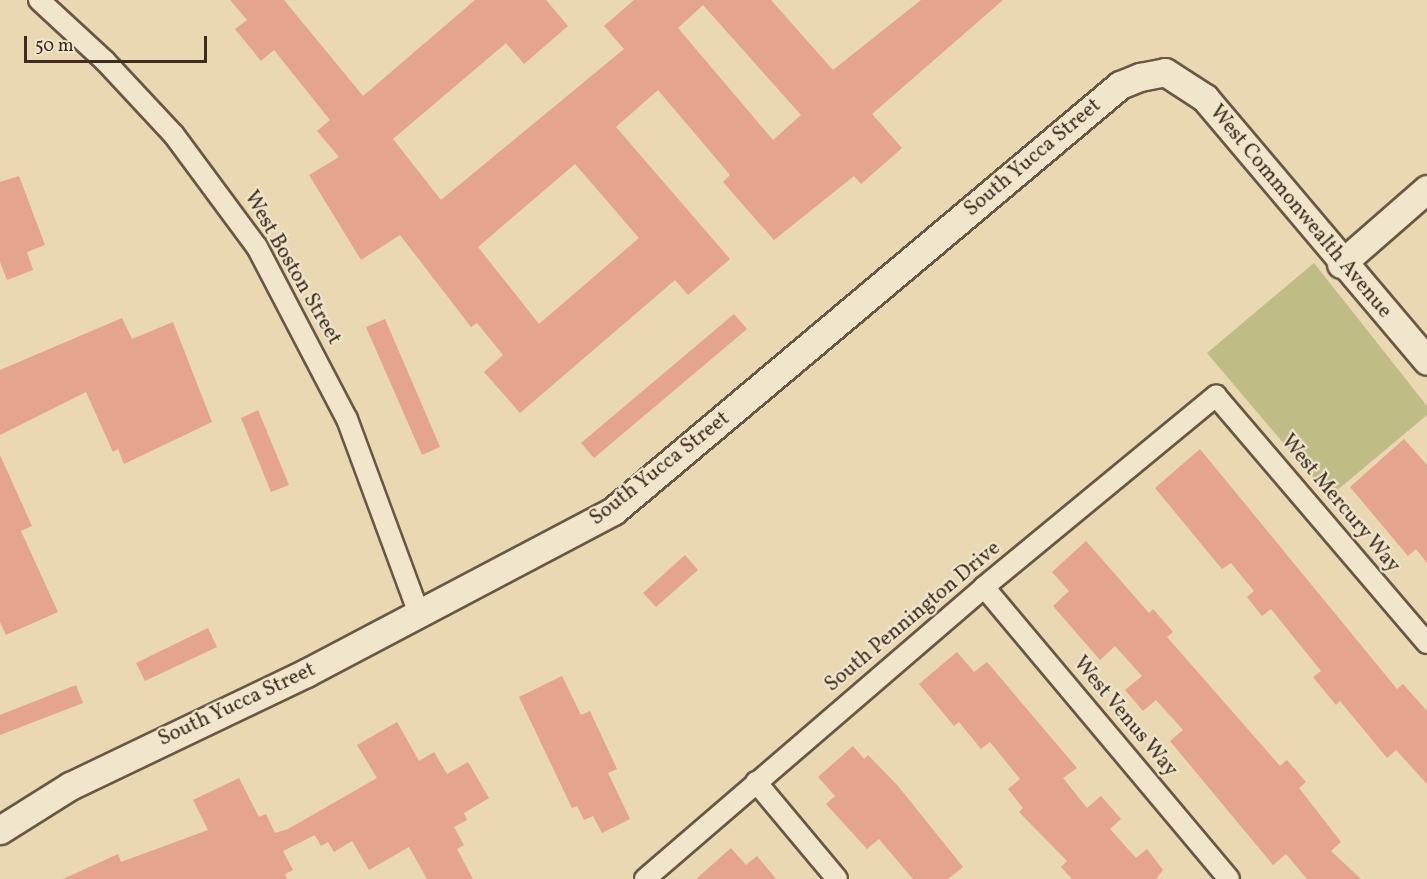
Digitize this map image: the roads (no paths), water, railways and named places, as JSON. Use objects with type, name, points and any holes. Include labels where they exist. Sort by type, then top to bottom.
[{"type":"street","name":"West Boston Street","points":[[39,0],[105,61],[174,135],[257,247],[347,419],[419,614]]},
{"type":"street","name":"South Yucca Street","points":[[0,831],[70,786],[419,614],[613,511],[1120,85],[1165,72]]},
{"type":"street","name":"West Commonwealth Avenue","points":[[1165,72],[1205,98],[1341,264],[1427,361]]},
{"type":"street","points":[[1341,264],[1427,189]]},
{"type":"street","name":"South Pennington Drive","points":[[645,879],[984,587],[1216,396]]},
{"type":"street","name":"West Mercury Way","points":[[1216,396],[1427,643]]},
{"type":"street","name":"West Venus Way","points":[[984,587],[1229,879]]},
{"type":"street","points":[[756,782],[837,879]]}]
